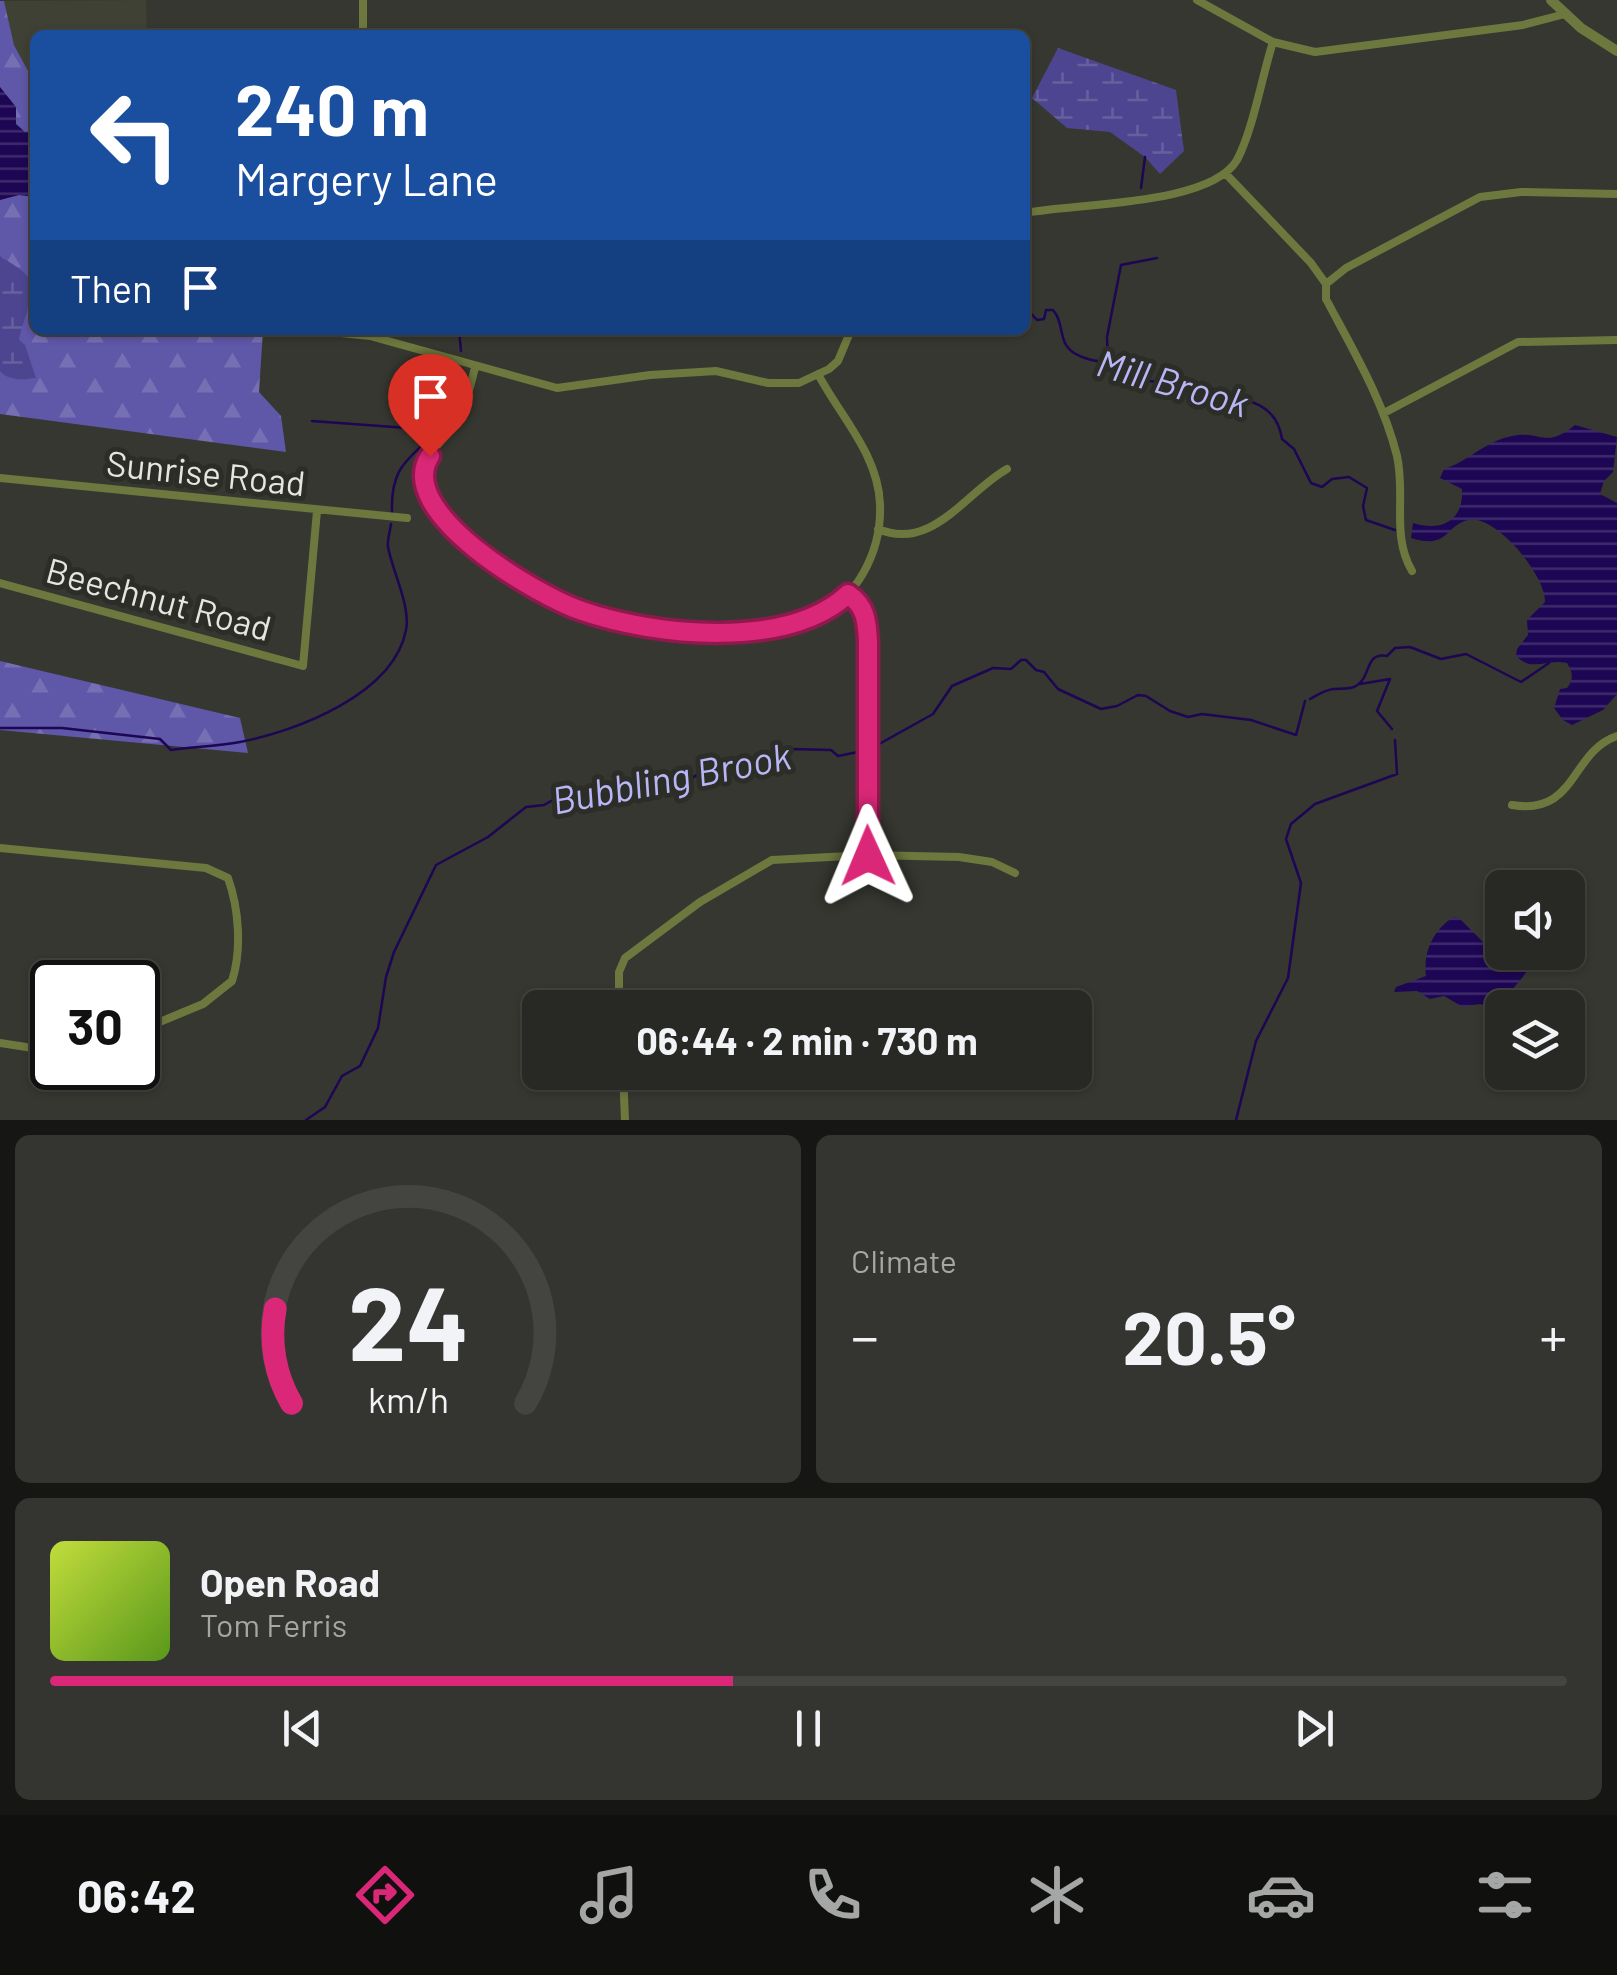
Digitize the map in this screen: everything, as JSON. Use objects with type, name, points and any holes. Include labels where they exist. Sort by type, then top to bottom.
[{"type":"street","points":[[363,0],[364,30]]},
{"type":"street","points":[[1197,0],[1272,42],[1324,52],[1524,26],[1565,14]]},
{"type":"street","points":[[1551,0],[1617,51]]},
{"type":"street","points":[[1030,212],[1195,189],[1226,174],[1243,146],[1272,42]]},
{"type":"street","points":[[1226,174],[1311,263],[1326,284],[1326,299],[1384,413],[1400,471],[1401,553],[1412,571]]},
{"type":"street","points":[[1326,284],[1346,268],[1480,197],[1520,192],[1617,194]]},
{"type":"street","points":[[376,335],[557,388],[650,375],[716,371],[782,385],[818,374],[838,361],[849,335]]},
{"type":"street","points":[[1384,413],[1518,342],[1617,340]]},
{"type":"street","points":[[475,367],[457,421],[426,461],[422,480],[434,506],[448,523],[523,582],[565,604],[610,620],[664,630],[712,633],[809,620],[835,607],[871,562],[880,504],[869,461],[818,374]]},
{"type":"street","points":[[878,528],[892,534],[915,534],[949,518],[986,481],[1007,469]]},
{"type":"street","name":"Sunrise Road","points":[[0,478],[407,518]]},
{"type":"street","name":"Beechnut Road","points":[[0,583],[303,666],[317,511]]},
{"type":"street","points":[[848,594],[858,601],[867,626],[868,856]]},
{"type":"street","points":[[1512,806],[1550,802],[1567,789],[1594,750],[1617,736]]},
{"type":"street","points":[[0,848],[206,868],[228,878],[237,903],[232,982],[202,1004],[160,1021]]},
{"type":"street","points":[[619,990],[619,972],[625,958],[700,902],[772,860],[960,857],[992,862],[1015,873]]},
{"type":"street","points":[[0,1043],[30,1047]]},
{"type":"street","points":[[624,1090],[625,1120]]},
{"type":"shaded area","points":[[146,0],[147,30],[30,30],[30,75],[14,45],[4,2],[0,1]]},
{"type":"shaded area","points":[[0,87],[16,107],[16,124],[30,132],[30,196],[0,200]]},
{"type":"shaded area","points":[[1575,425],[1617,437],[1613,472],[1604,481],[1600,494],[1617,503],[1617,694],[1603,710],[1572,725],[1554,708],[1560,689],[1571,682],[1567,663],[1528,664],[1516,656],[1528,635],[1527,620],[1545,602],[1537,577],[1517,549],[1505,536],[1479,521],[1460,523],[1432,541],[1411,538],[1413,523],[1441,525],[1459,509],[1462,489],[1440,478],[1444,469],[1500,440],[1519,435],[1556,437]]},
{"type":"shaded area","points":[[1453,917],[1459,918],[1485,944],[1485,970],[1527,970],[1512,990],[1485,990],[1485,1006],[1463,1007],[1444,996],[1430,999],[1417,991],[1394,992],[1396,987],[1426,976],[1430,943]]},
{"type":"green space","points":[[0,1],[4,1],[14,45],[30,75],[30,335],[263,335],[259,392],[281,416],[286,452],[0,414]]},
{"type":"green space","points":[[1058,48],[1176,90],[1184,151],[1160,174],[1145,157],[1110,132],[1067,128],[1032,98]]},
{"type":"green space","points":[[0,256],[21,270],[30,283],[30,299],[19,340],[25,345],[36,378],[12,378],[0,371]]},
{"type":"green space","points":[[0,661],[240,718],[248,753],[0,730]]},
{"type":"waterway","points":[[1141,188],[1145,157]]},
{"type":"waterway","points":[[1108,364],[1107,337],[1121,265],[1157,258]]},
{"type":"waterway","name":"Mill Brook","points":[[1030,312],[1037,320],[1044,319],[1046,310],[1053,310],[1065,343],[1083,357],[1128,368],[1143,380],[1205,386],[1260,405],[1272,415],[1282,439],[1294,449],[1311,483],[1322,487],[1332,479],[1349,477],[1367,488],[1363,506],[1366,520],[1395,530]]},
{"type":"waterway","name":"Mill Brook","points":[[459,335],[461,351]]},
{"type":"waterway","name":"Mill Brook","points":[[392,512],[396,478],[445,418],[461,373]]},
{"type":"waterway","points":[[312,421],[435,430]]},
{"type":"waterway","name":"Mill Brook","points":[[0,728],[62,728],[160,739],[171,750],[263,737],[340,706],[383,673],[398,653],[406,630],[404,600],[388,547],[391,524]]},
{"type":"waterway","name":"Bubbling Brook","points":[[1310,699],[1330,690],[1356,686],[1371,661],[1387,656],[1395,648],[1410,647],[1441,659],[1466,654],[1521,682],[1549,663]]},
{"type":"waterway","name":"Bubbling Brook","points":[[872,748],[933,714],[952,686],[993,668],[1011,669],[1021,660],[1044,672],[1058,689],[1101,709],[1138,695],[1146,696],[1188,717],[1202,714],[1251,720],[1296,735],[1305,701]]},
{"type":"waterway","points":[[1360,684],[1390,679],[1377,711],[1392,729]]},
{"type":"waterway","points":[[1236,1120],[1256,1041],[1288,978],[1301,883],[1286,839],[1291,824],[1315,804],[1397,774],[1395,740]]},
{"type":"waterway","name":"Bubbling Brook","points":[[306,1120],[325,1107],[342,1076],[360,1066],[378,1028],[394,952],[436,865],[488,837],[526,807],[544,805],[567,792],[679,783],[714,768],[763,764],[790,749],[831,750],[838,756],[858,752]]},
{"type":"route","points":[[430,456],[422,483],[448,523],[523,582],[579,610],[636,626],[712,633],[788,626],[822,614],[848,594],[858,601],[865,614],[868,641],[868,856]]}]
